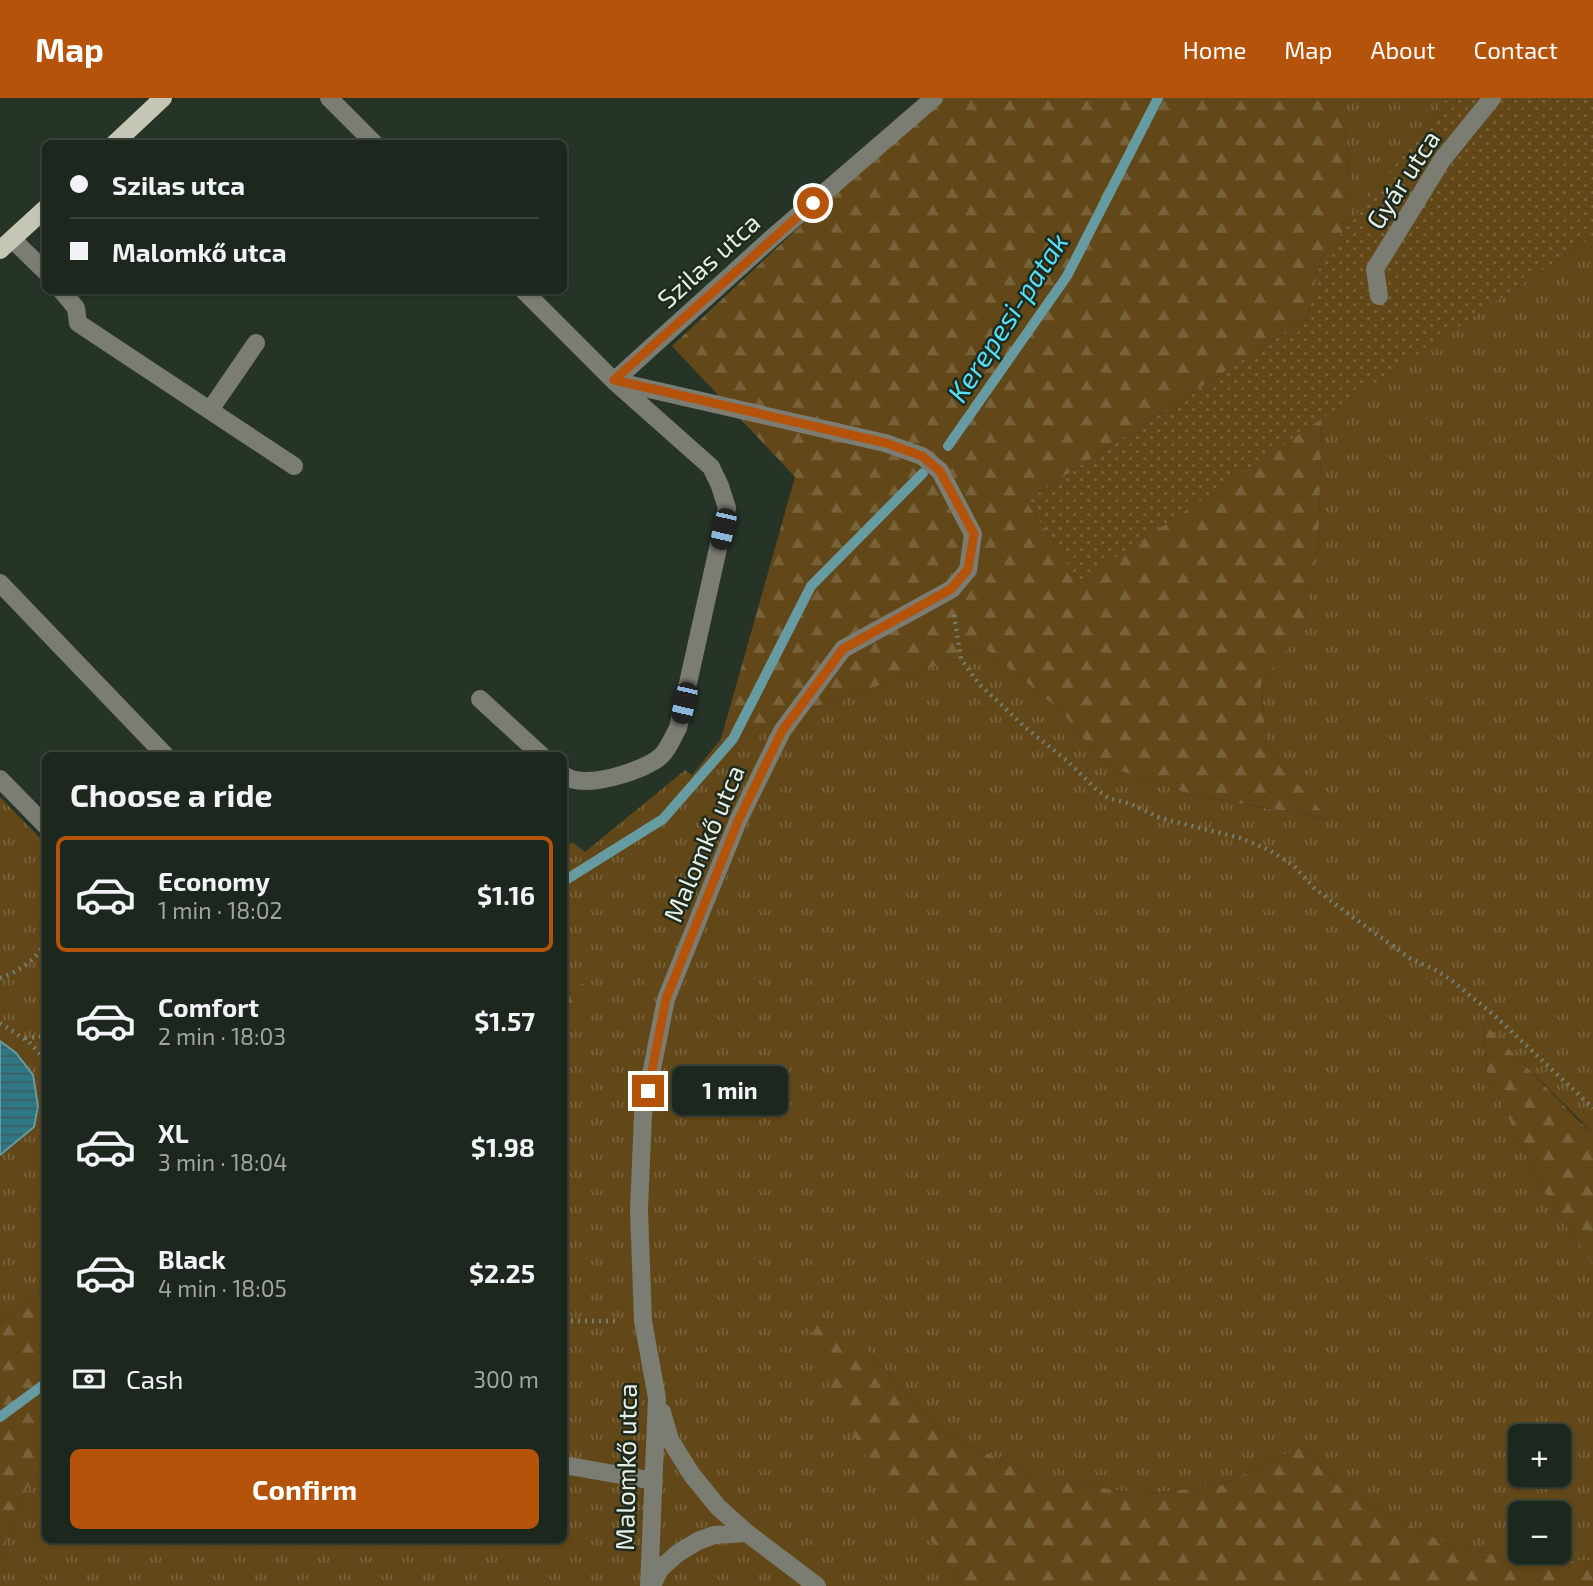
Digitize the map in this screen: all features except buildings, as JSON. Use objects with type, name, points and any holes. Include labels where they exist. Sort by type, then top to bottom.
[{"type":"main road","points":[[118,140],[163,98]]},
{"type":"main road","points":[[6,244],[42,212]]},
{"type":"street","points":[[329,98],[371,140]]},
{"type":"street","name":"Szilas utca","points":[[614,380],[773,237],[934,98]]},
{"type":"street","name":"Gyár utca","points":[[1379,296],[1375,269],[1442,160],[1492,98]]},
{"type":"street","points":[[6,244],[42,269]]},
{"type":"street","points":[[64,294],[76,308],[78,323],[294,466]]},
{"type":"street","points":[[527,294],[614,380],[711,467],[727,508],[678,728],[662,756],[634,772],[595,782],[567,779]]},
{"type":"street","points":[[210,410],[256,344]]},
{"type":"street","name":"Malomkő utca","points":[[614,380],[886,443],[922,456],[940,471],[974,534],[968,569],[951,589],[843,649],[782,731],[738,821],[666,999],[643,1114],[639,1210],[643,1321],[657,1398],[651,1586]]},
{"type":"street","points":[[0,583],[162,752]]},
{"type":"street","points":[[480,699],[538,752]]},
{"type":"street","points":[[0,779],[42,822]]},
{"type":"street","points":[[657,1398],[670,1440],[692,1475],[718,1507],[747,1533],[817,1586]]},
{"type":"street","points":[[567,1466],[654,1481]]},
{"type":"street","points":[[651,1586],[660,1569],[678,1553],[698,1541],[714,1535],[747,1533]]},
{"type":"path","points":[[951,589],[961,659],[979,684],[1096,789],[1108,798],[1131,804],[1160,818],[1240,838],[1269,850],[1294,866],[1315,889],[1347,913],[1411,959],[1450,979],[1496,1016],[1593,1108]]},
{"type":"path","points":[[0,978],[15,973],[42,949]]},
{"type":"path","points":[[0,1023],[24,1038],[42,1056]]},
{"type":"path","points":[[24,1038],[42,1036]]},
{"type":"path","points":[[567,1321],[643,1321]]},
{"type":"green space","points":[[937,98],[1345,98],[1352,220],[1321,259],[1307,318],[1026,501],[1080,581],[1322,418],[1318,549],[1303,629],[1261,683],[1267,748],[1328,819],[1193,795],[1106,766],[1062,712],[986,649],[721,739],[795,477],[672,346]]},
{"type":"green space","points":[[1345,98],[1448,98],[1352,220],[1345,127]]},
{"type":"green space","points":[[1448,98],[1593,98],[1593,236],[1080,582],[1026,501],[1307,318],[1321,259]]},
{"type":"green space","points":[[1593,236],[1593,1133],[1483,1023],[1487,1073],[1544,1192],[1593,1265],[1593,1560],[1571,1561],[1571,1501],[1508,1501],[1508,1555],[1457,1549],[1347,1494],[1301,1447],[1219,1486],[1140,1494],[1036,1477],[939,1430],[861,1343],[935,1545],[964,1586],[0,1586],[0,1558],[25,1491],[42,1469],[42,1543],[567,1543],[567,1021],[597,999],[567,968],[567,847],[572,842],[585,852],[685,770],[692,775],[721,739],[986,649],[1062,712],[1106,766],[1193,795],[1327,819],[1267,748],[1261,683],[1303,628],[1318,549],[1322,418]]},
{"type":"green space","points":[[0,797],[42,840],[42,1288],[0,1323]]},
{"type":"green space","points":[[567,968],[598,999],[567,1021]]},
{"type":"green space","points":[[1483,1022],[1593,1133],[1593,1265],[1544,1192],[1487,1073]]},
{"type":"green space","points":[[42,1288],[42,1469],[25,1491],[0,1558],[0,1323]]},
{"type":"green space","points":[[808,1322],[861,1343],[939,1430],[1036,1477],[1140,1494],[1219,1486],[1301,1447],[1347,1494],[1457,1549],[1508,1555],[1508,1564],[1571,1564],[1571,1561],[1593,1560],[1593,1586],[964,1586],[935,1545],[878,1477],[837,1407]]},
{"type":"water","points":[[0,1041],[16,1053],[33,1075],[38,1106],[34,1127],[0,1155]]},
{"type":"waterway","name":"Kerepesi-patak","points":[[948,446],[1067,276],[1158,98]]},
{"type":"waterway","name":"Kerepesi-patak","points":[[567,879],[663,819],[733,739],[811,586],[923,473]]},
{"type":"waterway","name":"Kerepesi-patak","points":[[0,1417],[42,1386]]},
{"type":"route","points":[[648,1091],[666,999],[738,821],[782,731],[843,649],[951,589],[968,569],[974,534],[940,471],[922,456],[886,443],[614,380],[813,203]]}]
